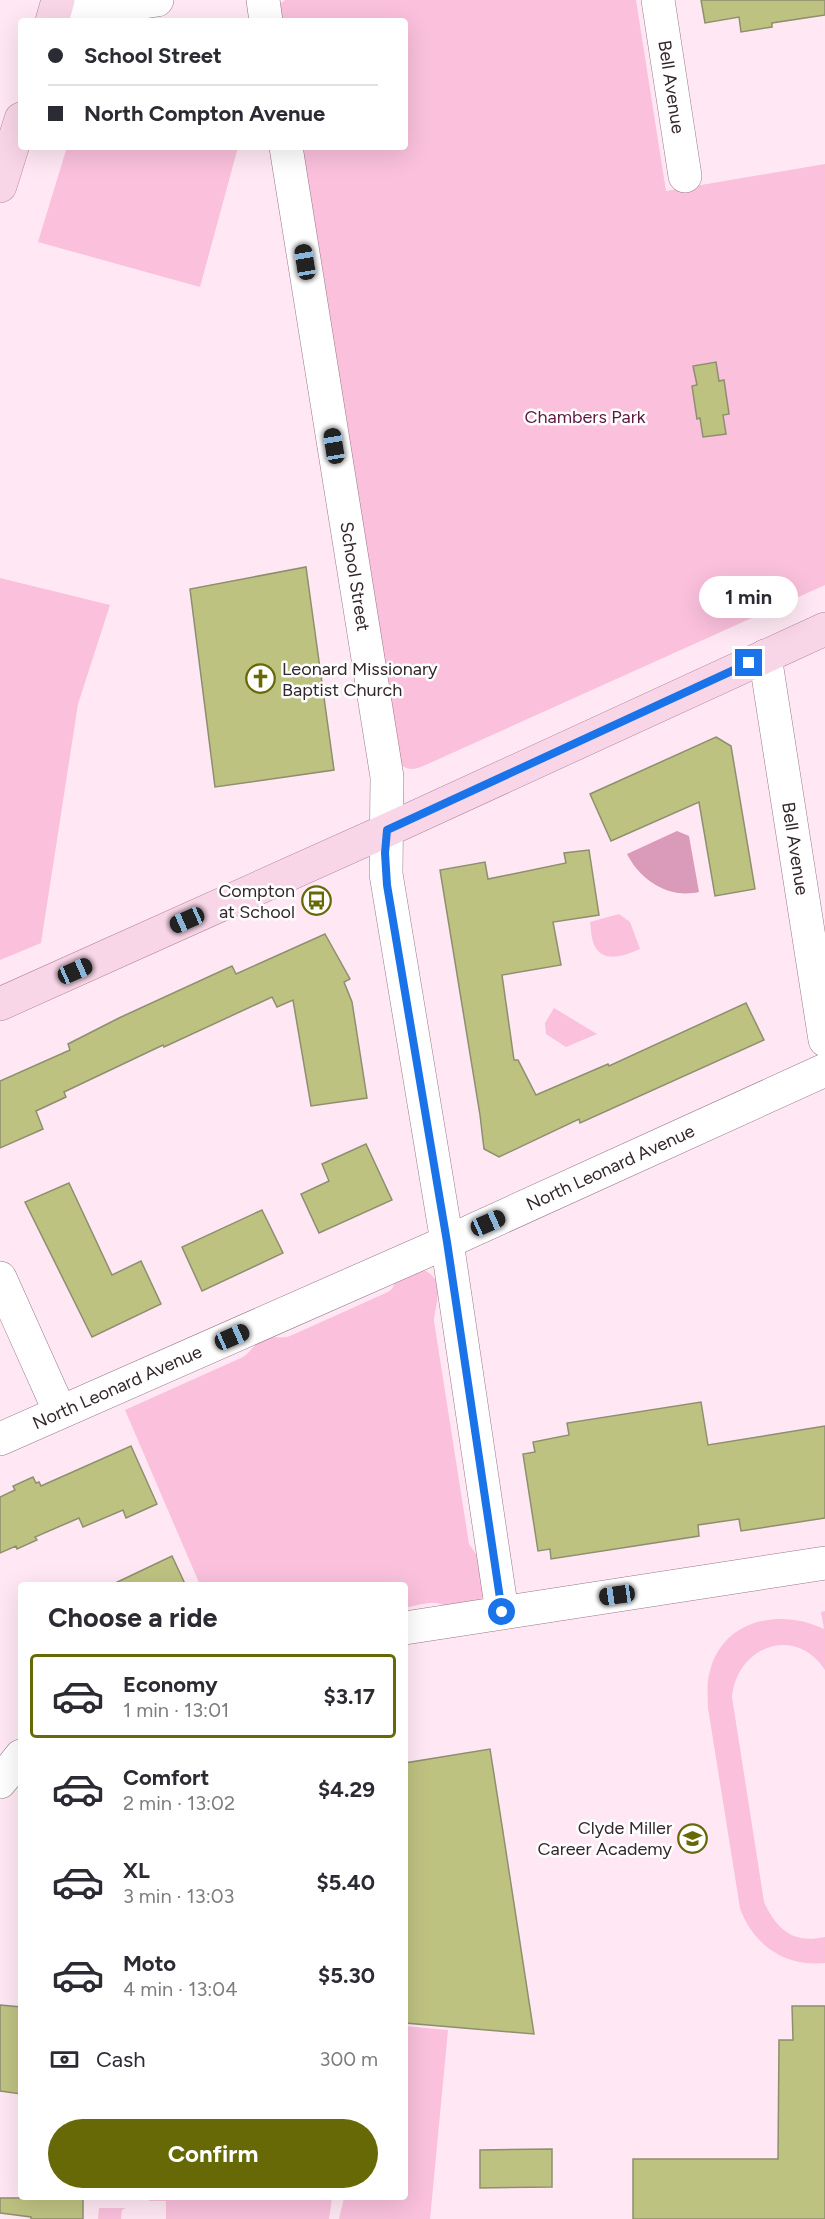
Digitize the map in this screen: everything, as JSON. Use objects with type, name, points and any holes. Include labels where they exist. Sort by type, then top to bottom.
[{"type":"main road","points":[[0,186],[18,129]]},
{"type":"main road","points":[[0,1004],[825,629]]},
{"type":"street","points":[[56,9],[110,8],[157,0]]},
{"type":"street","points":[[263,0],[266,18]]},
{"type":"street","name":"Bell Avenue","points":[[658,0],[685,176]]},
{"type":"street","name":"School Street","points":[[286,150],[387,777],[385,853],[387,885],[447,1242],[502,1612]]},
{"type":"street","name":"Bell Avenue","points":[[765,656],[825,1040]]},
{"type":"street","name":"North Leonard Avenue","points":[[0,1439],[447,1242],[825,1070]]},
{"type":"street","points":[[0,1278],[60,1412]]},
{"type":"street","points":[[408,1628],[825,1563]]},
{"type":"street","points":[[0,1782],[18,1760]]},
{"type":"green space","name":"Chambers Park","points":[[285,0],[636,0],[666,191],[825,164],[825,585],[421,767],[409,769],[399,763],[299,150],[408,150],[408,18],[279,18],[280,4]]},
{"type":"green space","points":[[66,150],[237,150],[200,287],[38,242]]},
{"type":"green space","points":[[0,578],[110,605],[78,704],[41,943],[0,960]]},
{"type":"green space","points":[[619,914],[630,922],[640,949],[614,957],[601,954],[593,942],[590,922]]},
{"type":"green space","points":[[554,1008],[597,1034],[566,1047],[546,1034],[545,1023]]},
{"type":"green space","points":[[423,1270],[435,1279],[437,1285],[434,1321],[469,1544],[480,1560],[484,1592],[482,1598],[477,1603],[446,1607],[432,1603],[408,1607],[408,1582],[199,1582],[125,1410],[243,1357],[263,1339],[290,1336],[388,1292],[397,1278]]},
{"type":"green space","points":[[825,1611],[825,1670],[813,1656],[799,1648],[784,1645],[770,1647],[756,1654],[745,1665],[736,1679],[732,1697],[764,1902],[769,1912],[787,1933],[804,1938],[825,1937],[825,1963],[810,1963],[784,1957],[772,1951],[753,1933],[740,1908],[708,1708],[708,1685],[710,1671],[717,1653],[740,1629],[772,1619],[790,1619],[824,1629],[821,1612]]},
{"type":"green space","points":[[408,2026],[448,2030],[430,2219],[339,2219],[344,2200],[408,2200]]},
{"type":"green space","points":[[332,2200],[329,2219],[166,2219],[166,2201],[149,2201]]},
{"type":"green space","points":[[99,2208],[126,2208],[122,2210],[121,2219],[98,2219]]},
{"type":"shaded area","points":[[677,831],[689,836],[699,892],[676,893],[656,885],[639,872],[627,854]]},
{"type":"building","points":[[701,0],[825,0],[825,15],[772,23],[772,27],[741,32],[739,17],[705,23]]},
{"type":"building","points":[[716,362],[719,381],[724,380],[729,414],[723,415],[726,434],[703,437],[700,418],[697,419],[692,386],[697,385],[693,366]]},
{"type":"building","name":"Leonard Missionary Baptist Church","points":[[306,567],[334,770],[215,787],[190,589]]},
{"type":"building","points":[[716,737],[731,746],[755,889],[715,896],[699,802],[611,841],[590,794]]},
{"type":"building","points":[[589,850],[599,915],[553,922],[561,965],[502,975],[514,1060],[518,1060],[536,1095],[608,1064],[609,1066],[746,1003],[764,1040],[580,1123],[579,1119],[499,1157],[484,1149],[440,870],[485,862],[488,879],[566,863],[564,853]]},
{"type":"building","points":[[325,934],[350,979],[344,982],[352,1002],[367,1098],[311,1106],[293,1000],[277,1007],[272,997],[64,1092],[66,1097],[36,1111],[43,1129],[0,1148],[0,1081],[70,1050],[68,1044],[119,1018],[232,966],[236,974]]},
{"type":"building","points":[[366,1144],[392,1200],[319,1233],[301,1194],[329,1181],[322,1164]]},
{"type":"building","points":[[69,1183],[112,1275],[141,1261],[161,1304],[92,1337],[25,1202]]},
{"type":"building","points":[[262,1210],[283,1253],[202,1291],[182,1247]]},
{"type":"building","points":[[701,1402],[708,1445],[825,1426],[825,1518],[741,1531],[739,1519],[698,1525],[699,1536],[551,1559],[550,1549],[538,1551],[523,1454],[535,1452],[533,1442],[569,1435],[567,1423]]},
{"type":"building","points":[[131,1446],[157,1504],[126,1518],[123,1510],[83,1527],[79,1518],[35,1537],[37,1540],[17,1549],[16,1546],[0,1553],[0,1497],[15,1490],[13,1486],[33,1477],[41,1486]]},
{"type":"building","points":[[172,1556],[184,1582],[117,1582]]},
{"type":"building","points":[[490,1749],[534,2034],[408,2023],[408,1763]]},
{"type":"building","points":[[0,2005],[18,2007],[18,2094],[0,2091]]},
{"type":"building","points":[[792,2006],[825,2006],[825,2219],[633,2219],[633,2159],[778,2159],[779,2040],[793,2040]]},
{"type":"building","points":[[552,2149],[552,2187],[480,2188],[480,2150]]},
{"type":"building","points":[[0,2198],[83,2200],[83,2219],[31,2219],[31,2217],[0,2213]]},
{"type":"place","name":"Leonard Missionary Baptist Church","points":[[261,679]]},
{"type":"place","name":"Compton at School","points":[[316,901]]},
{"type":"place","name":"Clyde Miller Career Academy","points":[[693,1838]]},
{"type":"route","points":[[502,1612],[447,1242],[387,885],[385,853],[387,830],[749,663]]}]
